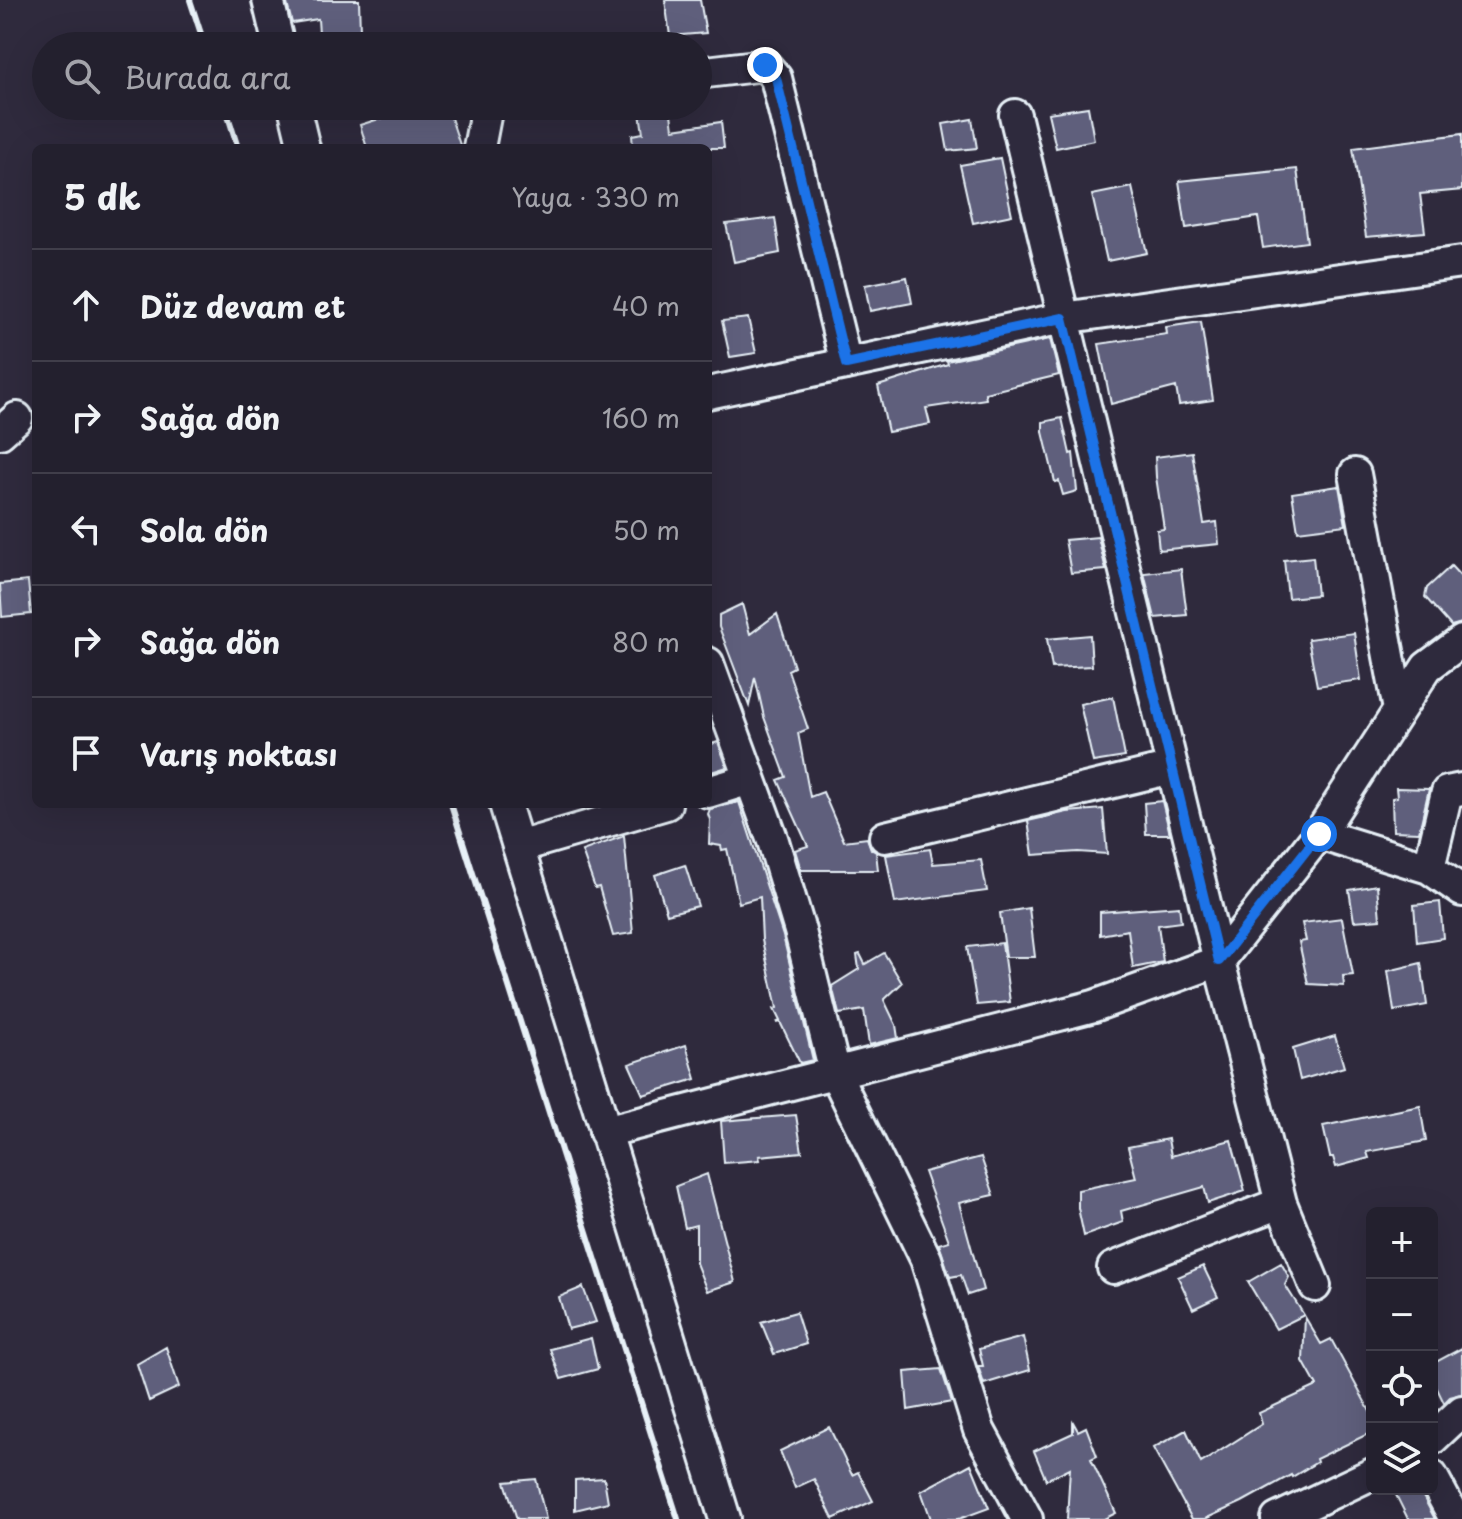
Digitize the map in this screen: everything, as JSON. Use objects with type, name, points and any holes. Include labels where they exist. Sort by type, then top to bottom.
[{"type":"street","points":[[268,0],[276,32]]},
{"type":"street","points":[[712,71],[765,65],[776,78],[846,364]]},
{"type":"street","points":[[1015,115],[1219,961],[1281,1203],[1315,1286]]},
{"type":"street","points":[[297,120],[303,144]]},
{"type":"street","points":[[480,144],[484,120]]},
{"type":"street","points":[[712,392],[1063,318],[1462,262]]},
{"type":"street","points":[[1355,474],[1399,710]]},
{"type":"street","points":[[605,1132],[1094,1006],[1219,961],[1319,834],[1427,667],[1462,641]]},
{"type":"street","points":[[712,681],[773,841],[800,931],[835,1073],[926,1259],[979,1430],[1027,1519]]},
{"type":"street","points":[[885,837],[1172,768]]},
{"type":"street","points":[[712,791],[750,779]]},
{"type":"street","points":[[1429,868],[1447,792],[1462,789]]},
{"type":"street","points":[[506,808],[725,1519]]},
{"type":"street","points":[[518,847],[652,808]]},
{"type":"street","points":[[1319,834],[1429,868],[1462,891]]},
{"type":"street","points":[[1113,1268],[1281,1203]]},
{"type":"street","points":[[1438,1433],[1462,1411]]},
{"type":"street","points":[[1277,1519],[1366,1477]]},
{"type":"street","points":[[1438,1487],[1455,1519]]},
{"type":"building","points":[[286,0],[359,0],[360,31],[319,32],[318,19],[292,23]]},
{"type":"building","points":[[665,0],[700,0],[706,32],[669,32]]},
{"type":"building","points":[[1088,107],[1094,140],[1056,148],[1048,113]]},
{"type":"building","points":[[972,119],[977,148],[948,151],[943,124]]},
{"type":"building","points":[[376,120],[452,120],[460,144],[366,144],[360,125]]},
{"type":"building","points":[[641,120],[672,120],[673,129],[721,122],[724,148],[712,148],[712,144],[633,144],[632,135],[643,133]]},
{"type":"building","points":[[1462,134],[1462,190],[1420,194],[1425,232],[1366,237],[1353,148]]},
{"type":"building","points":[[1000,158],[1012,215],[973,223],[960,165]]},
{"type":"building","points":[[1297,169],[1307,242],[1263,248],[1258,217],[1186,228],[1179,181]]},
{"type":"building","points":[[1132,187],[1147,253],[1107,261],[1092,195]]},
{"type":"building","points":[[775,218],[780,253],[734,262],[726,224]]},
{"type":"building","points":[[907,277],[912,303],[870,311],[865,285]]},
{"type":"building","points":[[748,318],[756,353],[730,357],[722,321]]},
{"type":"building","points":[[1201,322],[1213,400],[1179,405],[1176,387],[1111,404],[1099,344],[1167,334],[1166,327]]},
{"type":"building","points":[[1050,339],[1059,375],[985,393],[986,399],[926,408],[930,424],[888,432],[878,386],[948,364],[947,361]]},
{"type":"building","points":[[1062,418],[1070,454],[1073,453],[1077,491],[1063,495],[1059,481],[1055,482],[1043,432],[1043,422]]},
{"type":"building","points":[[1192,452],[1204,524],[1217,522],[1219,544],[1159,550],[1157,530],[1164,529],[1155,457]]},
{"type":"building","points":[[1339,486],[1346,525],[1298,531],[1292,493]]},
{"type":"building","points":[[1098,537],[1106,570],[1071,573],[1065,540]]},
{"type":"building","points":[[1313,557],[1317,595],[1288,598],[1284,560]]},
{"type":"building","points":[[1451,566],[1462,578],[1462,623],[1451,626],[1425,597],[1427,588]]},
{"type":"building","points":[[1181,569],[1187,615],[1155,618],[1144,573]]},
{"type":"building","points":[[28,581],[31,614],[2,617],[0,584]]},
{"type":"building","points":[[742,604],[750,634],[777,614],[794,667],[788,670],[808,729],[798,733],[810,797],[823,792],[844,841],[867,838],[871,849],[876,852],[878,870],[801,870],[795,850],[808,846],[778,780],[786,777],[764,717],[755,677],[749,706],[719,627],[719,615]]},
{"type":"building","points":[[1354,633],[1361,680],[1317,686],[1308,639]]},
{"type":"building","points":[[1090,635],[1092,666],[1052,668],[1047,639]]},
{"type":"building","points":[[1113,697],[1125,757],[1093,762],[1080,704]]},
{"type":"building","points":[[718,742],[727,767],[712,772],[712,744]]},
{"type":"building","points":[[1396,788],[1429,789],[1419,832],[1393,831],[1392,798],[1397,797]]},
{"type":"building","points":[[1162,801],[1170,834],[1146,834],[1144,803]]},
{"type":"building","points":[[739,802],[783,936],[813,1060],[800,1063],[780,1022],[776,1023],[780,1021],[774,1009],[777,1008],[762,940],[760,897],[739,903],[727,849],[709,844],[710,809]]},
{"type":"building","points":[[1103,809],[1107,854],[1033,855],[1028,821],[1067,812]]},
{"type":"building","points":[[624,836],[633,933],[613,936],[599,887],[595,888],[582,851]]},
{"type":"building","points":[[930,849],[933,864],[981,860],[987,891],[895,903],[886,855]]},
{"type":"building","points":[[685,865],[698,906],[667,914],[655,875]]},
{"type":"building","points":[[1377,885],[1380,919],[1354,921],[1349,890]]},
{"type":"building","points":[[1440,902],[1443,938],[1417,942],[1414,905]]},
{"type":"building","points":[[1179,906],[1181,922],[1158,925],[1163,962],[1133,968],[1128,930],[1100,935],[1100,912]]},
{"type":"building","points":[[1029,908],[1035,957],[1006,957],[1000,913]]},
{"type":"building","points":[[1342,918],[1353,975],[1343,976],[1344,986],[1308,984],[1299,942],[1306,941],[1302,923]]},
{"type":"building","points":[[1002,943],[1010,1002],[977,1005],[967,947]]},
{"type":"building","points":[[884,953],[902,983],[884,1000],[896,1025],[898,1038],[869,1045],[864,1010],[839,1014],[832,986],[859,969],[857,955],[860,954],[865,964]]},
{"type":"building","points":[[1421,963],[1427,1005],[1394,1011],[1388,971]]},
{"type":"building","points":[[1335,1036],[1344,1067],[1300,1080],[1293,1049]]},
{"type":"building","points":[[686,1045],[696,1079],[643,1095],[629,1064]]},
{"type":"building","points":[[1420,1106],[1426,1141],[1367,1152],[1369,1158],[1336,1167],[1333,1157],[1330,1157],[1323,1126]]},
{"type":"building","points":[[796,1115],[802,1152],[724,1163],[721,1121]]},
{"type":"building","points":[[1168,1139],[1171,1156],[1231,1140],[1245,1191],[1208,1203],[1204,1187],[1121,1211],[1123,1222],[1084,1236],[1078,1190],[1136,1178],[1128,1147]]},
{"type":"building","points":[[981,1157],[994,1195],[959,1203],[983,1290],[968,1295],[961,1275],[950,1277],[939,1244],[949,1241],[924,1172]]},
{"type":"building","points":[[707,1174],[735,1282],[707,1291],[696,1263],[696,1225],[685,1228],[676,1186]]},
{"type":"building","points":[[1281,1263],[1289,1277],[1285,1285],[1304,1315],[1276,1329],[1248,1282]]},
{"type":"building","points":[[1203,1266],[1218,1297],[1193,1309],[1178,1277]]},
{"type":"building","points":[[583,1287],[596,1322],[568,1329],[559,1297]]},
{"type":"building","points":[[796,1312],[806,1344],[774,1354],[761,1322]]},
{"type":"building","points":[[1305,1317],[1321,1344],[1331,1339],[1366,1404],[1366,1435],[1316,1459],[1317,1462],[1292,1477],[1242,1502],[1205,1519],[1192,1519],[1153,1448],[1186,1430],[1201,1463],[1262,1424],[1259,1413],[1317,1386],[1303,1361]]},
{"type":"building","points":[[1023,1337],[1030,1370],[984,1384],[978,1366],[983,1366],[979,1349]]},
{"type":"building","points":[[591,1338],[598,1369],[561,1379],[550,1349]]},
{"type":"building","points":[[166,1347],[179,1387],[149,1401],[137,1364]]},
{"type":"building","points":[[1462,1348],[1462,1394],[1450,1397],[1444,1403],[1438,1390],[1438,1361]]},
{"type":"building","points":[[941,1369],[952,1402],[908,1410],[905,1372]]},
{"type":"building","points":[[1073,1422],[1078,1431],[1086,1427],[1097,1456],[1091,1459],[1116,1513],[1104,1519],[1067,1519],[1070,1468],[1046,1480],[1034,1451],[1073,1433]]},
{"type":"building","points":[[829,1427],[852,1475],[858,1472],[873,1501],[833,1519],[814,1479],[795,1488],[780,1451]]},
{"type":"building","points":[[971,1464],[989,1508],[959,1519],[931,1519],[921,1491]]},
{"type":"building","points":[[604,1478],[608,1502],[575,1510],[575,1480]]},
{"type":"building","points":[[536,1479],[546,1519],[517,1519],[505,1482]]},
{"type":"building","points":[[1396,1495],[1422,1495],[1435,1519],[1408,1519]]},
{"type":"railway","points":[[190,0],[200,32]]},
{"type":"railway","points":[[229,120],[237,144]]},
{"type":"railway","points":[[452,808],[678,1519]]},
{"type":"route","points":[[765,65],[776,78],[846,364],[1063,318],[1219,961],[1319,834]]}]
